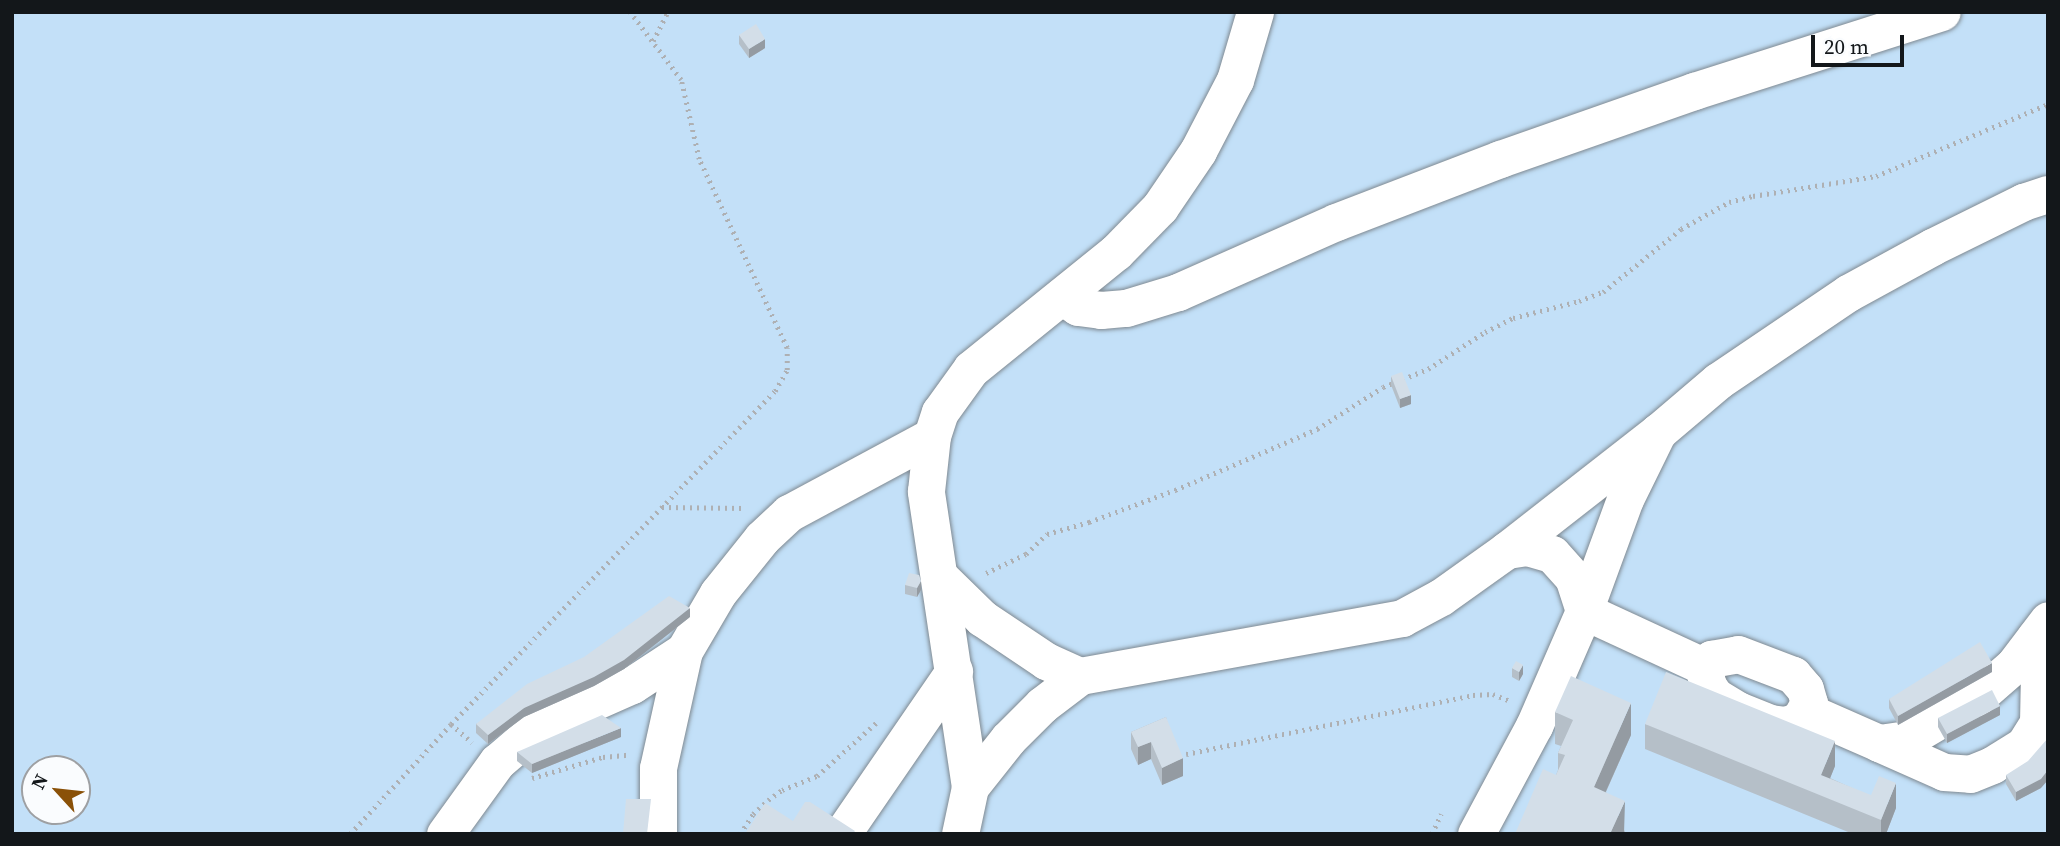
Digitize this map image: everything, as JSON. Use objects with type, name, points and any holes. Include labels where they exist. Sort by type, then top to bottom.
[{"type":"lane","points":[[960,834],[970,787],[954,671],[949,586],[926,491],[932,436],[940,412],[971,369],[1141,228],[1177,184],[1235,80],[1247,48],[1255,12]]},
{"type":"lane","points":[[1062,296],[1079,307],[1101,310],[1126,308],[1178,292],[1336,222],[1500,159],[1694,91],[1942,12]]},
{"type":"lane","points":[[970,787],[1008,739],[1042,705],[1080,676],[1402,618],[1441,597],[1507,550],[1658,432],[1718,381],[1848,293],[1932,247],[2023,202],[2048,194]]},
{"type":"lane","points":[[1476,834],[1539,714],[1584,611],[1625,499],[1658,432]]},
{"type":"lane","points":[[658,834],[660,756],[684,652],[718,593],[762,538],[789,513],[932,436]]},
{"type":"lane","points":[[1507,550],[1527,547],[1552,554],[1573,577],[1584,611],[1703,666]]},
{"type":"lane","points":[[949,586],[982,618],[1046,661],[1080,676]]},
{"type":"lane","points":[[1806,711],[1944,772],[1970,774],[1992,765],[2024,745],[2038,723],[2041,629]]},
{"type":"lane","points":[[1879,743],[1907,739],[1975,699],[2014,665],[2041,629]]},
{"type":"lane","points":[[444,834],[497,762],[539,726],[632,685],[684,652]]},
{"type":"lane","points":[[1738,654],[1793,675],[1805,689],[1809,703],[1806,711],[1799,720],[1786,725],[1770,723],[1738,710],[1715,696],[1707,686],[1703,666],[1712,659],[1738,654]]},
{"type":"lane","points":[[842,834],[954,671]]},
{"type":"path","points":[[350,834],[775,391],[787,370],[787,348],[699,159],[681,80],[630,12]]},
{"type":"path","points":[[653,41],[668,12]]},
{"type":"path","points":[[949,586],[975,578],[1026,554],[1047,534],[1089,523],[1317,429],[1383,387],[1428,369],[1485,332],[1513,318],[1603,292],[1681,229],[1730,202],[1753,195],[1876,177],[2048,103]]},
{"type":"path","points":[[662,507],[737,507],[789,513]]},
{"type":"path","points":[[1186,754],[1473,695],[1493,694],[1539,714]]},
{"type":"path","points":[[740,834],[768,800],[782,790],[817,776],[874,723],[905,712],[920,721]]},
{"type":"path","points":[[497,762],[523,778],[538,778],[603,757],[660,756]]},
{"type":"path","points":[[1432,834],[1441,814]]},
{"type":"path","points":[[1721,834],[1739,834]]},
{"type":"shaded area","points":[[12,12],[2048,12],[2048,834],[12,834]]},
{"type":"building","points":[[756,24],[765,39],[749,49],[739,35]]},
{"type":"building","points":[[1402,372],[1411,395],[1400,399],[1391,376]]},
{"type":"building","points":[[909,573],[919,575],[921,581],[917,588],[905,585]]},
{"type":"building","points":[[669,596],[690,608],[624,660],[594,677],[524,708],[488,735],[476,724],[527,684],[584,657]]},
{"type":"building","points":[[1980,642],[1992,663],[1898,716],[1889,699]]},
{"type":"building","points":[[1516,661],[1523,665],[1519,672],[1512,668]]},
{"type":"building","points":[[1666,672],[1835,741],[1821,775],[1871,795],[1879,776],[1896,783],[1881,820],[1645,724]]},
{"type":"building","points":[[1571,676],[1631,703],[1594,787],[1625,801],[1610,834],[1515,834],[1543,769],[1556,775],[1565,755],[1558,753],[1573,720],[1555,712]]},
{"type":"building","points":[[1992,690],[2000,706],[1947,734],[1938,718]]},
{"type":"building","points":[[602,715],[621,728],[532,764],[517,752]]},
{"type":"building","points":[[1166,717],[1183,758],[1162,768],[1151,742],[1138,747],[1131,732]]},
{"type":"building","points":[[2048,738],[2048,770],[2041,779],[2016,792],[2006,775],[2028,761]]},
{"type":"building","points":[[626,799],[651,799],[647,834],[623,834]]},
{"type":"building","points":[[805,802],[810,802],[855,831],[853,834],[745,834],[765,803],[793,821]]}]
